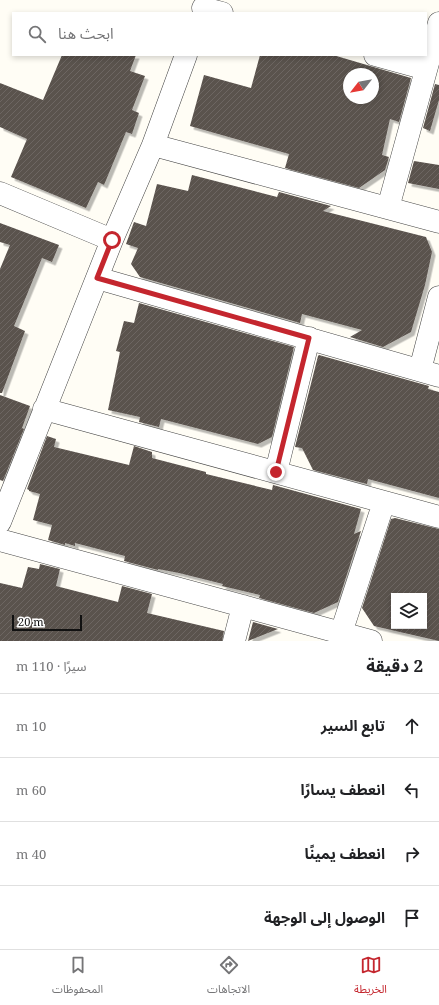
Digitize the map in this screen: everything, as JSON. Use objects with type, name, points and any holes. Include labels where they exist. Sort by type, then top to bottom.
[{"type":"street","points":[[388,208],[439,23]]},
{"type":"street","points":[[0,522],[112,240],[153,145],[186,56]]},
{"type":"street","points":[[379,56],[426,69]]},
{"type":"street","points":[[153,145],[439,222]]},
{"type":"street","points":[[0,193],[112,240]]},
{"type":"street","points":[[97,278],[429,373],[439,298]]},
{"type":"street","points":[[276,472],[309,338]]},
{"type":"street","points":[[44,409],[439,517]]},
{"type":"street","points":[[341,633],[384,502]]},
{"type":"street","points":[[0,540],[371,641]]},
{"type":"street","points":[[234,641],[243,606]]},
{"type":"building","points":[[62,56],[136,56],[130,71],[145,76],[132,110],[139,113],[132,134],[126,132],[104,185],[98,182],[86,208],[11,177],[27,139],[0,127],[0,83],[43,100]]},
{"type":"building","points":[[260,56],[336,56],[377,68],[343,68],[343,104],[379,104],[379,69],[411,78],[399,122],[390,119],[382,155],[389,157],[385,170],[359,188],[285,168],[289,154],[190,126],[204,75],[251,88]]},
{"type":"building","points":[[435,84],[439,85],[439,100],[430,131],[423,128]]},
{"type":"building","points":[[414,161],[439,165],[439,189],[408,183]]},
{"type":"building","points":[[192,175],[277,197],[279,192],[331,206],[323,211],[426,237],[432,252],[425,285],[411,332],[383,347],[350,337],[362,330],[302,314],[300,323],[140,277],[131,264],[138,248],[126,244],[134,222],[146,226],[157,184],[188,191]]},
{"type":"building","points":[[0,223],[59,245],[52,262],[42,258],[14,326],[25,331],[2,393],[0,393],[0,269],[10,245],[0,242]]},
{"type":"building","points":[[139,303],[294,347],[272,437],[258,444],[161,419],[159,427],[139,422],[140,417],[108,410],[120,352],[116,351],[124,321],[134,323]]},
{"type":"building","points":[[319,355],[429,386],[428,389],[439,392],[439,498],[368,479],[367,484],[313,470],[302,448],[295,447]]},
{"type":"building","points":[[0,395],[30,406],[22,428],[24,429],[3,481],[0,480]]},
{"type":"building","points":[[47,436],[56,439],[54,447],[129,465],[134,446],[152,452],[152,458],[206,472],[206,474],[272,490],[273,485],[361,509],[354,534],[361,531],[338,602],[314,613],[259,598],[260,595],[222,586],[223,584],[124,561],[125,556],[75,543],[75,546],[65,543],[65,545],[48,540],[52,525],[33,520],[40,494],[27,489]]},
{"type":"building","points":[[395,518],[439,529],[439,641],[374,626],[362,608],[391,519]]},
{"type":"building","points":[[40,564],[60,569],[56,586],[118,602],[122,586],[152,594],[147,613],[224,631],[222,641],[0,641],[0,583],[22,588],[28,567],[39,569]]},
{"type":"building","points":[[253,622],[278,629],[248,641]]},
{"type":"route","points":[[112,240],[97,278],[309,338],[276,472]]}]
